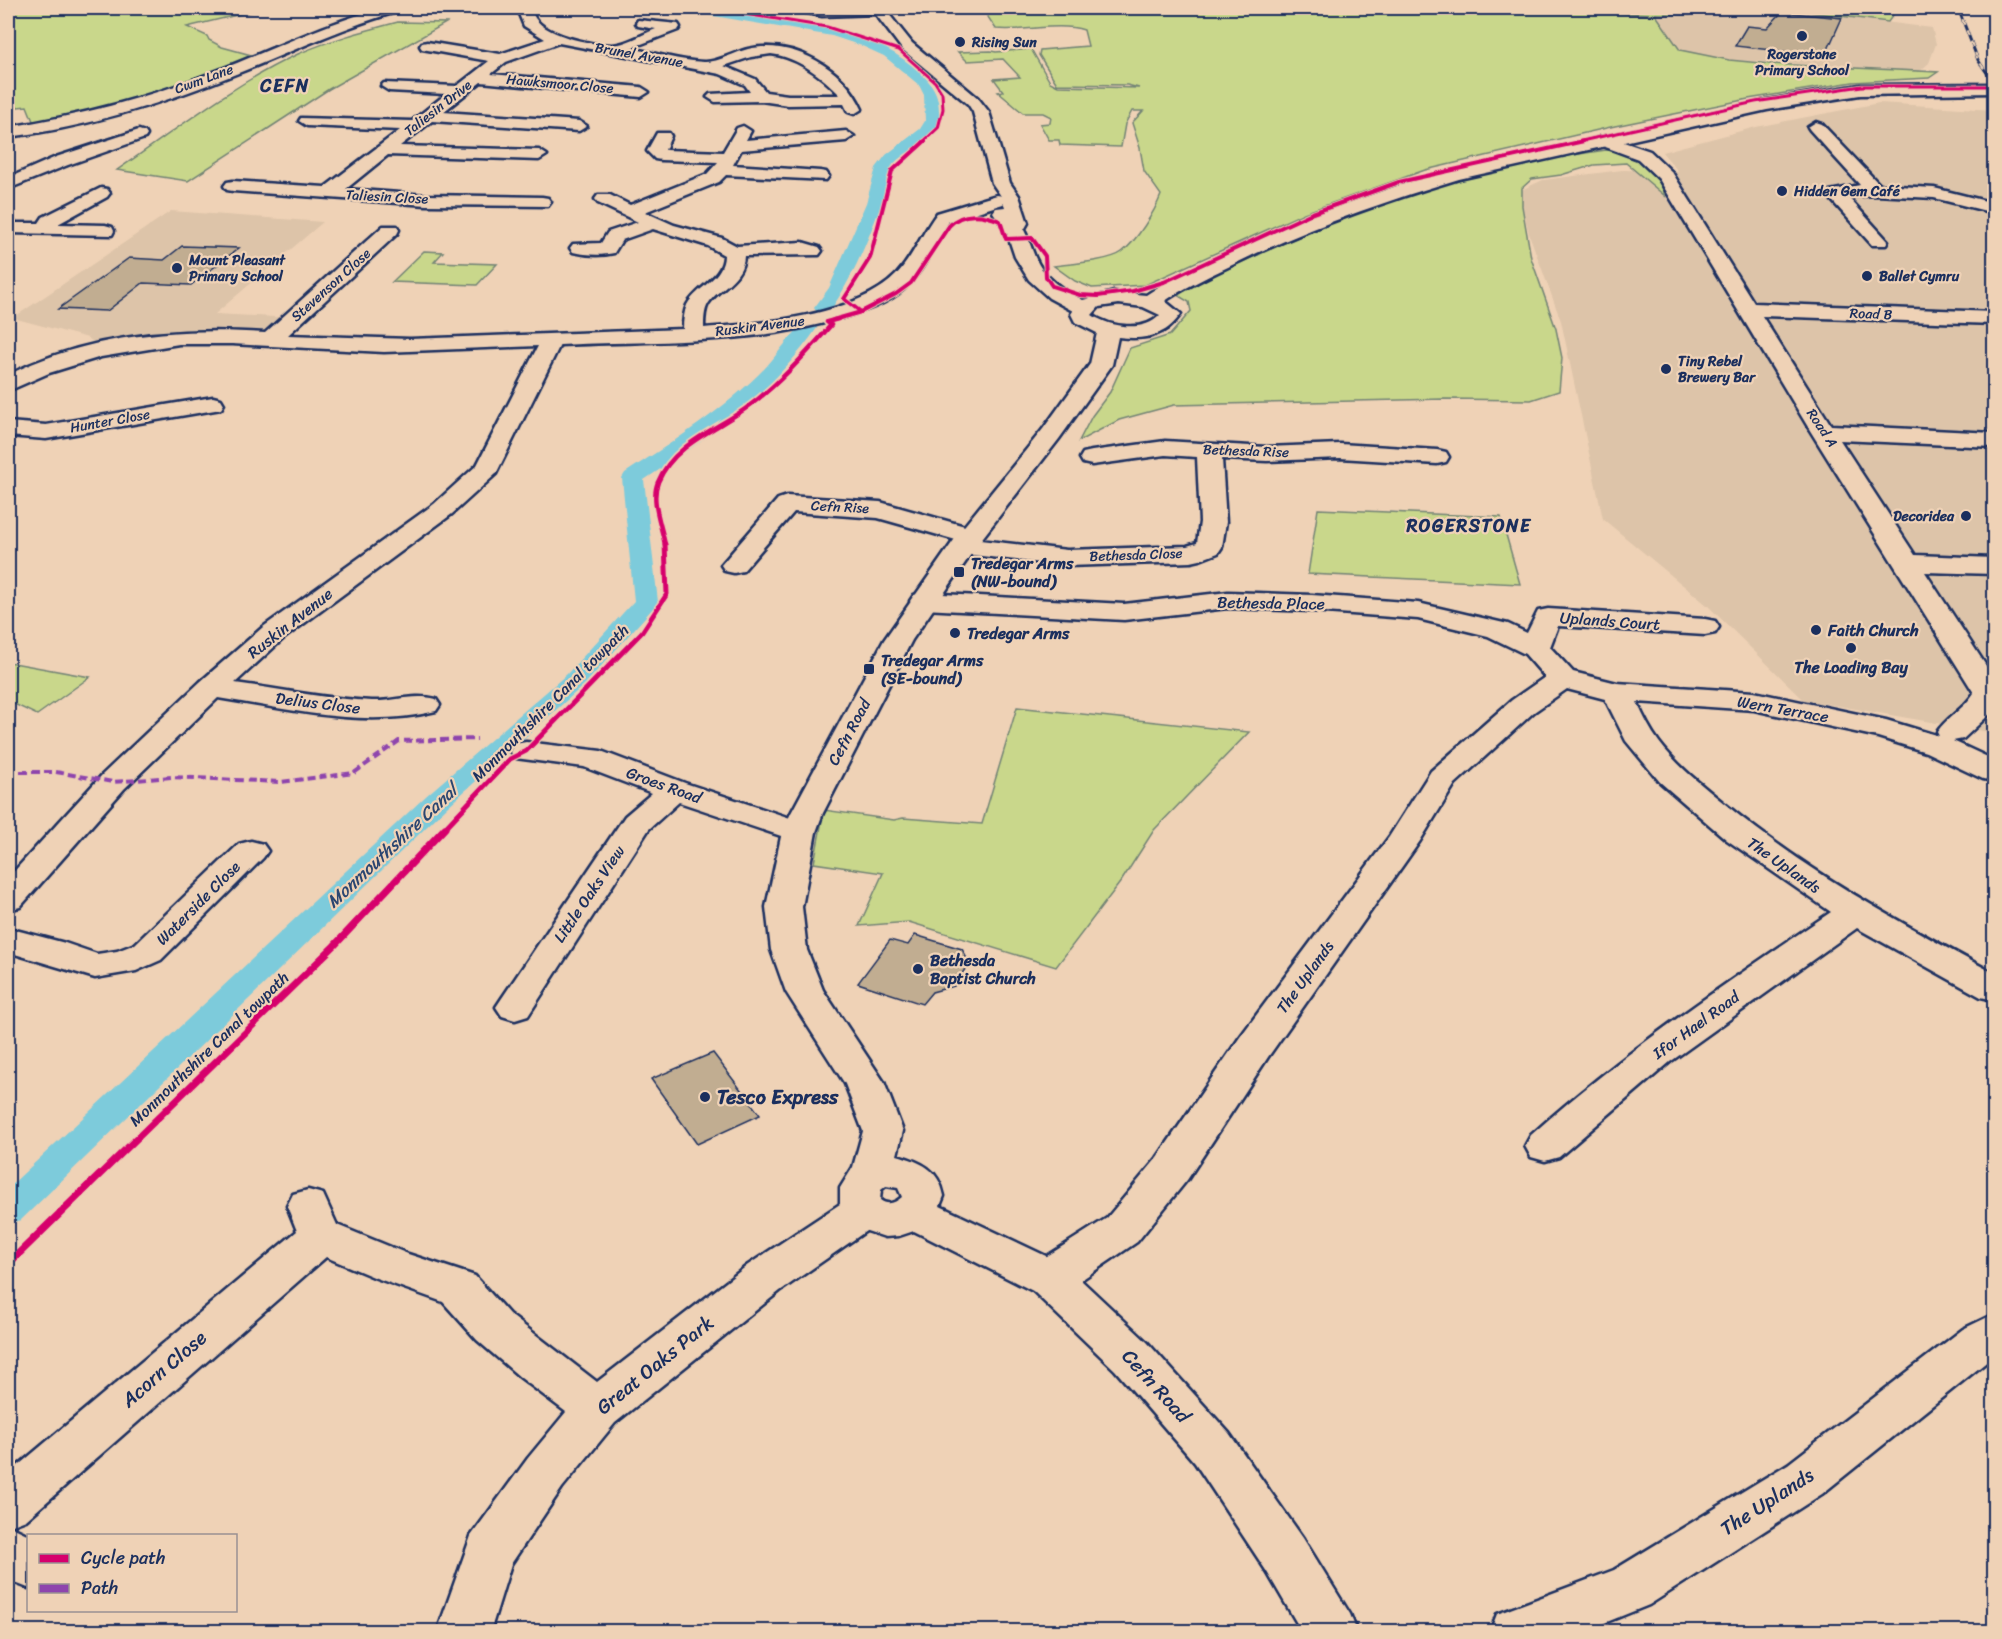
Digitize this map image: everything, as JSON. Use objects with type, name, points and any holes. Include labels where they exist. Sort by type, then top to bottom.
[{"type":"street","name":"Cwm Lane","points":[[8,132],[83,118],[215,77],[335,26],[395,8]]},
{"type":"street","name":"Brunel Avenue","points":[[530,8],[526,14],[529,23],[543,33],[558,39],[707,67],[742,77],[750,82],[761,96]]},
{"type":"street","points":[[802,8],[822,12],[878,9],[907,46],[967,95],[981,112],[1006,209],[1026,257],[1039,281],[1057,295],[1084,308]]},
{"type":"street","points":[[612,50],[673,27],[643,23]]},
{"type":"street","name":"Taliesin Drive","points":[[328,194],[501,59],[558,39]]},
{"type":"street","points":[[427,46],[501,59]]},
{"type":"street","points":[[707,67],[754,52],[775,51],[793,54],[842,88],[852,104],[761,96],[715,97]]},
{"type":"street","name":"Hawksmoor Close","points":[[478,76],[641,92]]},
{"type":"street","points":[[389,86],[462,91]]},
{"type":"street","points":[[1150,301],[1170,288],[1249,249],[1316,221],[1403,190],[1455,175],[1767,105],[1860,90],[1991,88]]},
{"type":"street","points":[[307,121],[422,121],[579,126]]},
{"type":"street","points":[[1816,127],[1875,190]]},
{"type":"street","points":[[663,136],[655,151],[662,155],[732,145],[846,136]]},
{"type":"street","points":[[8,183],[123,137]]},
{"type":"street","name":"Road A","points":[[1606,141],[1644,155],[1666,176],[1823,432],[1989,693],[1977,712],[1952,732]]},
{"type":"street","points":[[732,145],[820,176]]},
{"type":"street","points":[[629,211],[705,183],[732,145]]},
{"type":"street","points":[[384,150],[539,155]]},
{"type":"street","name":"Taliesin Close","points":[[233,186],[426,200],[542,202]]},
{"type":"street","points":[[1879,242],[1836,195],[1855,190],[1934,193],[1989,206]]},
{"type":"street","points":[[46,228],[50,221],[101,194]]},
{"type":"street","points":[[604,199],[667,229],[715,242],[734,252],[750,249],[802,248],[812,251]]},
{"type":"street","name":"Ruskin Avenue","points":[[8,384],[60,362],[130,344],[193,337],[357,345],[693,333],[788,325],[854,307],[888,291],[904,279],[946,215],[1006,209]]},
{"type":"street","points":[[580,248],[607,249],[615,236],[653,223]]},
{"type":"street","points":[[8,228],[105,231]]},
{"type":"street","name":"Stevenson Close","points":[[270,340],[390,230]]},
{"type":"street","points":[[693,333],[695,310],[700,300],[728,276],[735,259],[734,252]]},
{"type":"street","points":[[1112,298],[1150,301],[1163,306],[1170,314],[1168,322],[1159,327],[1139,332],[1108,330],[1089,324],[1083,319],[1081,314],[1084,308],[1112,298]]},
{"type":"street","name":"Road B","points":[[1748,309],[1995,318]]},
{"type":"street","name":"Cefn Road","points":[[868,1193],[883,1131],[864,1082],[805,993],[789,950],[784,907],[800,832],[807,813],[852,724],[898,639],[967,541],[1051,434],[1101,365],[1106,350],[1108,330]]},
{"type":"street","name":"Ruskin Avenue","points":[[8,899],[113,782],[211,688],[273,633],[443,509],[487,469],[552,339]]},
{"type":"street","name":"Hunter Close","points":[[8,429],[46,432],[213,404]]},
{"type":"street","points":[[1823,432],[1995,440]]},
{"type":"street","name":"Bethesda Rise","points":[[1092,458],[1165,448],[1267,454],[1340,451],[1440,457]]},
{"type":"street","name":"Bethesda Close","points":[[967,541],[1067,558],[1191,554],[1209,547],[1213,522],[1209,450]]},
{"type":"street","name":"Cefn Rise","points":[[734,565],[787,504],[880,510],[967,541]]},
{"type":"street","points":[[1907,563],[1995,566]]},
{"type":"street","name":"Bethesda Place","points":[[924,602],[1124,612],[1228,600],[1312,603],[1418,611],[1498,630],[1535,648],[1563,678]]},
{"type":"street","name":"Uplands Court","points":[[1535,648],[1548,617],[1705,627]]},
{"type":"street","name":"Wern Terrace","points":[[1563,678],[1590,687],[1617,692],[1754,701],[1822,715],[1886,729],[1937,745],[1995,772]]},
{"type":"street","name":"The Uplands","points":[[1050,1278],[1122,1230],[1172,1169],[1254,1047],[1403,841],[1442,778],[1523,706],[1563,678]]},
{"type":"street","name":"Delius Close","points":[[211,688],[345,708],[375,710],[425,705]]},
{"type":"street","name":"The Uplands","points":[[1617,692],[1641,741],[1682,784],[1766,854],[1854,913],[1995,988]]},
{"type":"street","name":"Groes Road","points":[[526,751],[590,758],[674,790],[800,832]]},
{"type":"street","name":"Little Oaks View","points":[[515,1007],[637,823],[674,790]]},
{"type":"street","name":"Waterside Close","points":[[8,940],[52,951],[95,966],[123,962],[148,952],[250,852]]},
{"type":"street","name":"Ifor Hael Road","points":[[1545,1146],[1591,1102],[1770,971],[1854,913]]},
{"type":"street","name":"Cefn Road","points":[[868,1193],[882,1171],[907,1172],[919,1180],[923,1188],[924,1199],[915,1212],[1050,1278],[1131,1356],[1212,1448],[1285,1555],[1331,1632]]},
{"type":"street","name":"Great Oaks Park","points":[[462,1630],[489,1553],[545,1473],[598,1409],[868,1193]]},
{"type":"street","name":"Acorn Close","points":[[8,1504],[315,1221],[392,1266],[459,1289],[493,1327],[537,1364],[598,1409]]},
{"type":"street","name":"The Uplands","points":[[1516,1632],[1631,1588],[1796,1485],[1995,1333]]},
{"type":"street","points":[[8,1548],[27,1563]]},
{"type":"shaded area","name":"Rogerstone Primary School","points":[[1594,8],[1774,8],[1932,28],[1936,44],[1929,63],[1920,71],[1729,60],[1680,50],[1656,15],[1596,13]]},
{"type":"shaded area","points":[[1879,103],[1994,110],[1994,733],[1804,700],[1707,605],[1603,519],[1561,321],[1529,234],[1519,191],[1543,180],[1622,170],[1678,171],[1662,152],[1756,127]]},
{"type":"shaded area","name":"Mount Pleasant Primary School","points":[[171,211],[323,222],[215,314],[294,318],[270,340],[213,337],[102,349],[88,338],[13,318]]},
{"type":"green space","points":[[8,8],[266,8],[187,27],[207,36],[209,40],[222,47],[255,56],[174,88],[35,126],[27,106],[8,108]]},
{"type":"green space","points":[[982,8],[1685,8],[1690,15],[1596,12],[1656,15],[1680,50],[1729,60],[1938,72],[1929,78],[1853,82],[1748,99],[1615,126],[1425,170],[1304,213],[1145,285],[1092,288],[1075,281],[1054,266],[1090,262],[1117,255],[1133,241],[1150,217],[1161,195],[1144,171],[1132,123],[1143,111],[1132,111],[1125,124],[1121,147],[1060,145],[1059,140],[1049,140],[1040,124],[1050,123],[1051,117],[1043,113],[1023,113],[998,92],[1003,91],[994,79],[1020,77],[1003,59],[967,61],[958,52],[1031,49],[1050,82],[1058,86],[1139,88],[1127,85],[1057,84],[1039,55],[1040,50],[1088,46],[1084,30],[1063,27],[996,29]]},
{"type":"green space","points":[[1812,8],[1898,8],[1888,22],[1808,12]]},
{"type":"green space","points":[[398,22],[446,23],[329,89],[188,181],[117,170],[205,108],[274,66],[322,44]]},
{"type":"green space","points":[[1606,150],[1624,152],[1638,159],[1655,176],[1665,196],[1626,163],[1594,165],[1561,175],[1532,179],[1522,188],[1522,206],[1531,258],[1556,329],[1562,358],[1559,391],[1531,400],[1445,399],[1174,405],[1119,420],[1079,441],[1092,416],[1110,392],[1130,348],[1170,335],[1191,311],[1189,302],[1174,293],[1333,222],[1399,197],[1496,170]]},
{"type":"green space","points":[[424,251],[443,252],[434,262],[497,264],[477,285],[392,282]]},
{"type":"green space","points":[[1318,509],[1501,517],[1520,584],[1308,574]]},
{"type":"green space","points":[[8,662],[90,677],[37,715],[8,701]]},
{"type":"green space","points":[[1017,707],[1249,732],[1154,830],[1122,880],[1056,967],[909,922],[859,926],[883,873],[814,863],[824,810],[894,820],[903,818],[982,824]]},
{"type":"building","name":"Rogerstone Primary School","points":[[1782,12],[1842,18],[1825,56],[1735,46],[1747,26],[1767,28]]},
{"type":"building","name":"Mount Pleasant Primary School","points":[[182,246],[239,248],[191,285],[143,283],[107,311],[58,309],[129,258],[164,260]]},
{"type":"building","name":"Bethesda Baptist Church","points":[[915,935],[962,949],[969,963],[954,986],[932,992],[922,1004],[858,983],[890,940],[908,945]]},
{"type":"building","name":"Tesco Express","points":[[713,1053],[760,1115],[697,1144],[651,1079]]},
{"type":"waterway","name":"Monmouthshire Canal","points":[[685,8],[834,33],[866,43],[888,53],[925,83],[931,95],[932,121],[925,132],[891,158],[883,168],[874,203],[837,289],[823,308]]},
{"type":"waterway","name":"Monmouthshire Canal","points":[[8,1210],[437,801],[576,679],[646,602],[633,478],[705,429],[750,393],[771,373],[808,328]]},
{"type":"railway","points":[[1958,8],[1978,60],[1994,83]]},
{"type":"marked path","points":[[8,772],[56,772],[113,782],[172,777],[280,782],[354,773],[399,741],[477,739]]},
{"type":"cycle path","name":"Monmouthshire Canal towpath","points":[[8,1264],[334,946],[510,759],[526,751],[642,632],[667,594],[665,544],[657,509],[657,483],[673,458],[692,442],[746,408],[806,354],[831,325],[827,322],[861,312],[844,299],[870,258],[892,171],[938,128],[943,109],[942,93],[935,82],[899,50],[882,43],[827,27],[707,8]]},
{"type":"cycle path","points":[[861,312],[896,294],[911,283],[949,226],[955,219],[965,216],[988,216],[1000,221],[1006,239],[1032,238],[1045,256],[1046,277],[1052,286],[1080,295],[1098,296],[1133,291],[1164,282],[1310,214],[1399,182],[1755,102],[1862,86],[1994,86]]},
{"type":"place","name":"Rogerstone Primary School","points":[[1802,36]]},
{"type":"place","name":"Rising Sun","points":[[960,42]]},
{"type":"place","name":"Hidden Gem Café","points":[[1782,191]]},
{"type":"place","name":"Mount Pleasant Primary School","points":[[177,268]]},
{"type":"place","name":"Ballet Cymru","points":[[1867,276]]},
{"type":"place","name":"Tiny Rebel Brewery Bar","points":[[1666,369]]},
{"type":"place","name":"Decoridea","points":[[1966,516]]},
{"type":"place","name":"Tredegar Arms (NW-bound)","points":[[959,572]]},
{"type":"place","name":"Faith Church","points":[[1816,630]]},
{"type":"place","name":"Tredegar Arms","points":[[955,633]]},
{"type":"place","name":"The Loading Bay","points":[[1851,648]]},
{"type":"place","name":"Tredegar Arms (SE-bound)","points":[[869,669]]},
{"type":"place","name":"Bethesda Baptist Church","points":[[918,969]]},
{"type":"place","name":"Tesco Express","points":[[705,1097]]},
{"type":"district","name":"CEFN","points":[[285,86]]},
{"type":"district","name":"ROGERSTONE","points":[[1469,526]]}]
